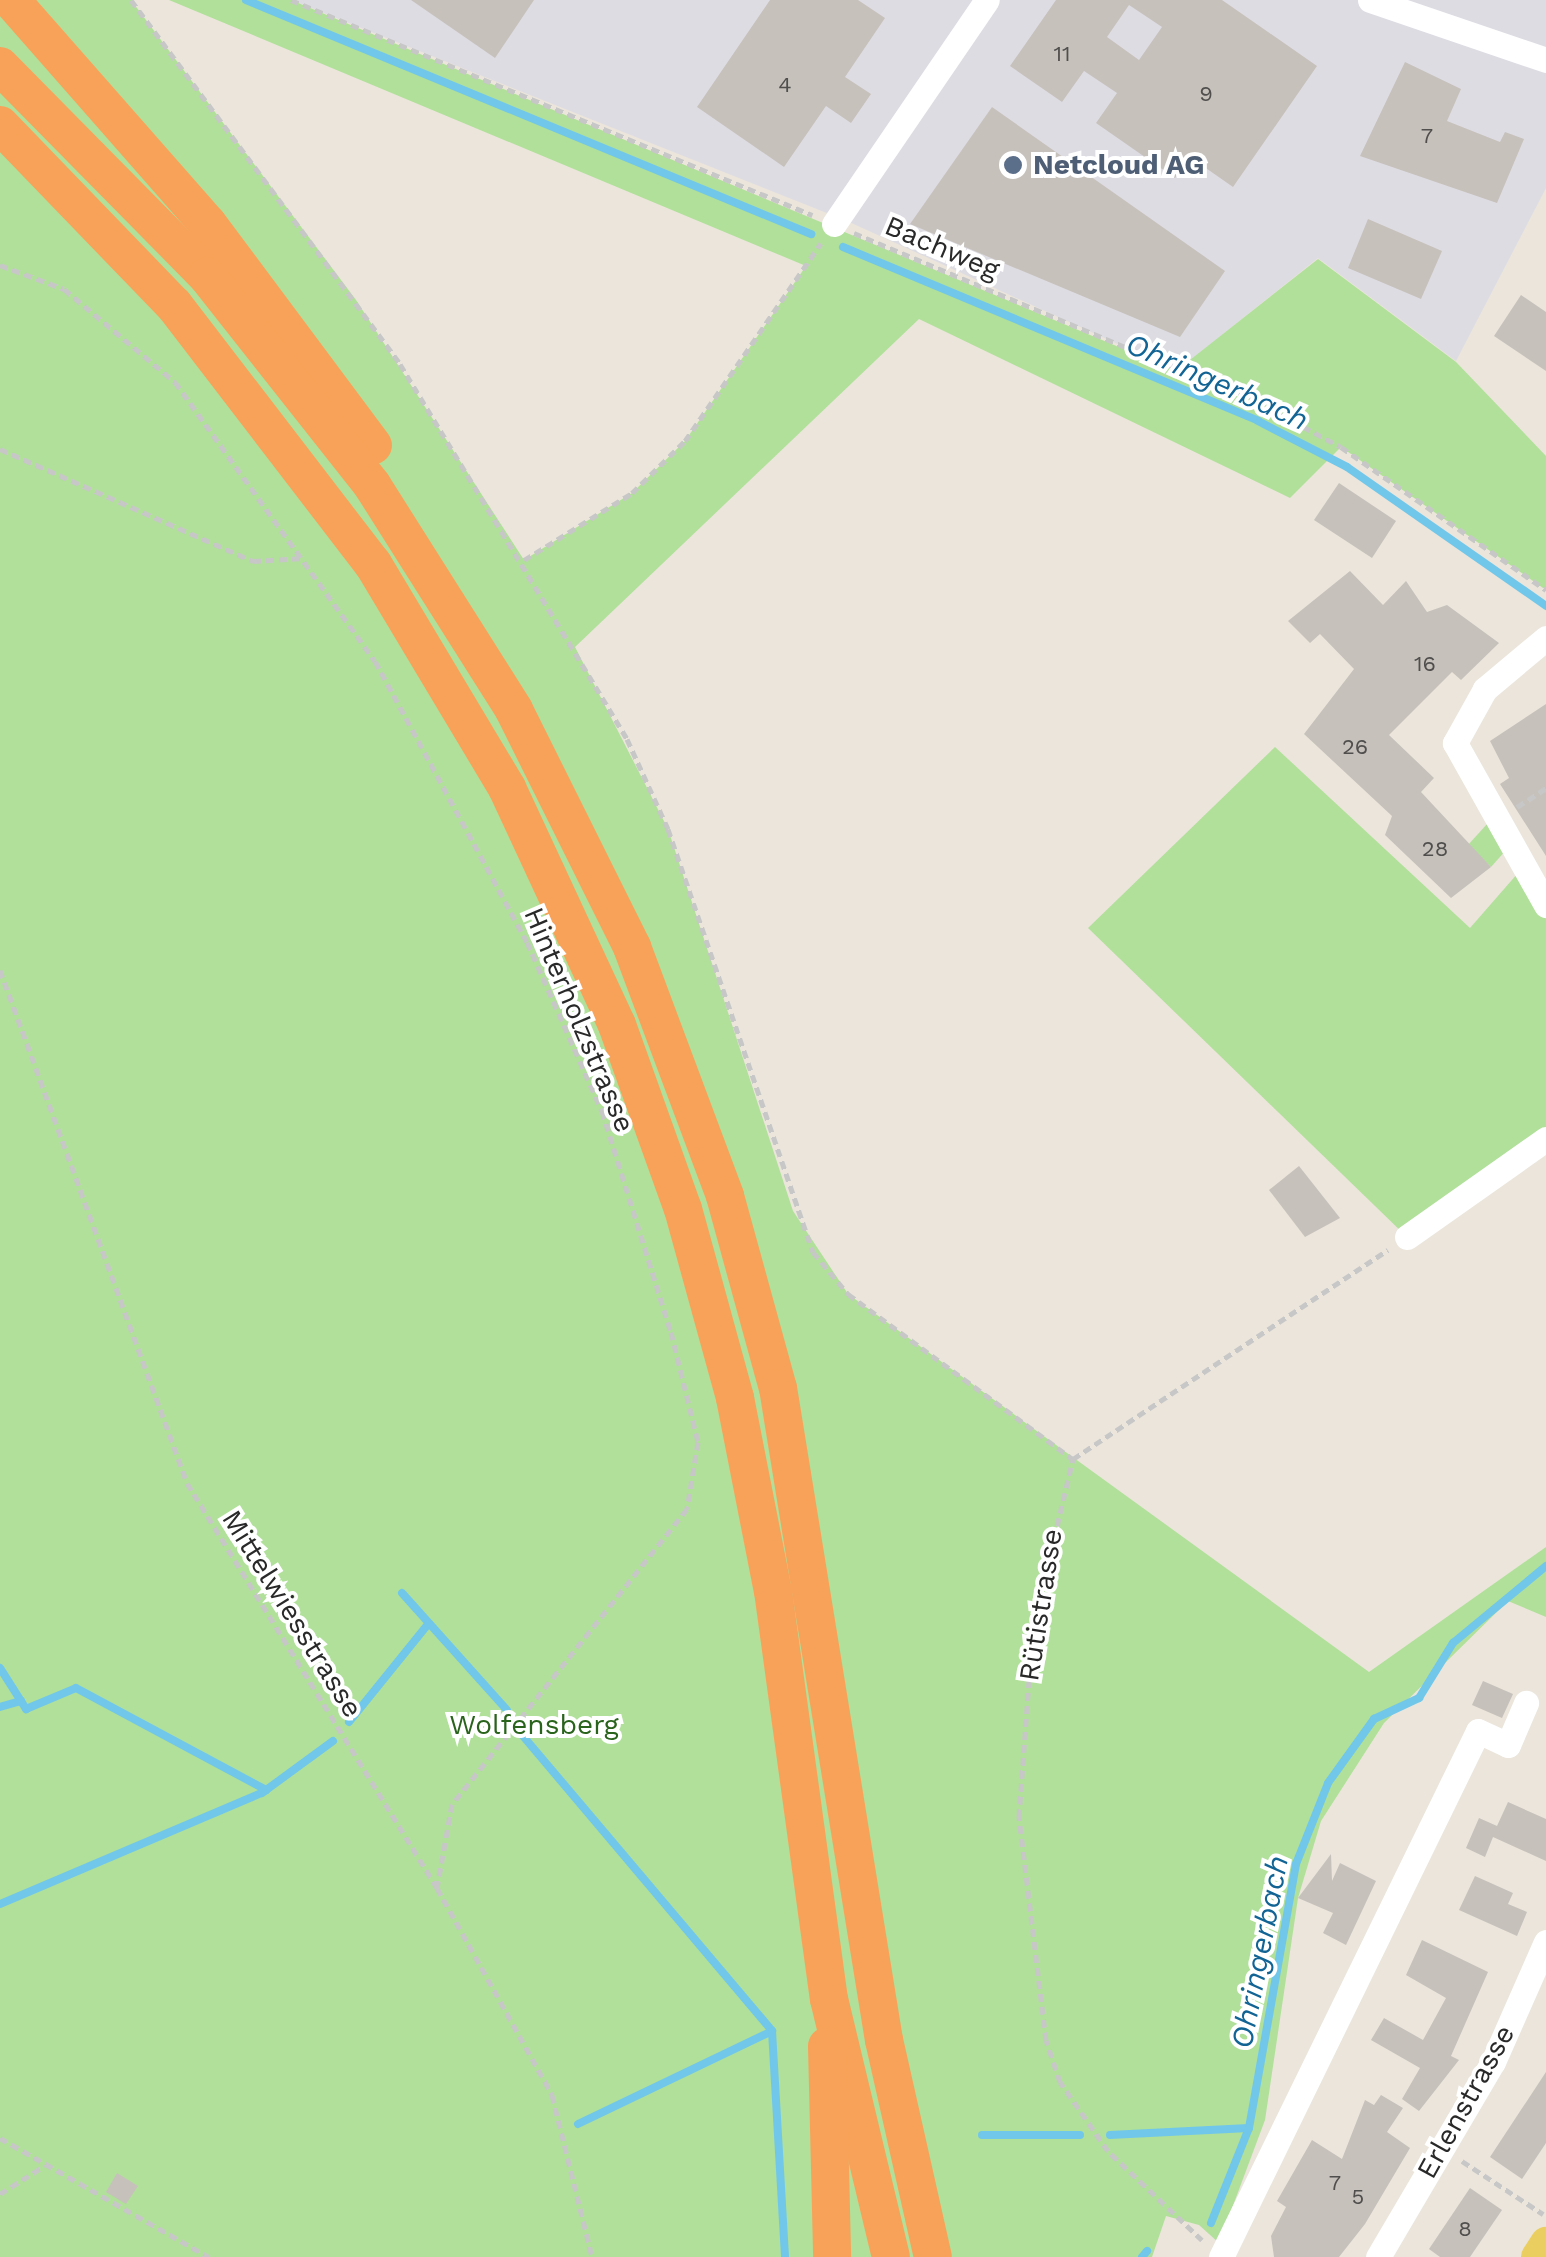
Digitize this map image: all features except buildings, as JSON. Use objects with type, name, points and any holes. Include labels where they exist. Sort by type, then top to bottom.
[{"type":"highway","points":[[12,0],[154,158],[328,380],[385,464],[446,595],[546,767],[626,932],[745,1260],[806,1519],[884,2040],[933,2257]]},
{"type":"highway","points":[[0,66],[250,327],[446,595]]},
{"type":"highway","points":[[0,126],[174,305],[336,510],[476,731],[592,964],[684,1210],[736,1398],[774,1591],[829,1999],[891,2257]]},
{"type":"highway","points":[[829,1999],[832,2257]]},
{"type":"main road","points":[[1537,2257],[1544,2229]]},
{"type":"street","points":[[834,224],[987,0]]},
{"type":"street","points":[[1370,0],[1546,60]]},
{"type":"street","points":[[1546,638],[1486,689],[1455,742],[1546,905]]},
{"type":"street","points":[[1406,1236],[1546,1140]]},
{"type":"street","points":[[1213,2250],[1478,1731],[1515,1748],[1526,1703]]},
{"type":"street","name":"Erlenstrasse","points":[[1378,2257],[1492,2062],[1546,1942]]},
{"type":"path","points":[[131,0],[345,284],[524,560],[668,829],[812,1252],[848,1294],[1073,1459],[1406,1236]]},
{"type":"path","name":"Bachweg","points":[[291,0],[1256,402],[1341,447],[1546,590]]},
{"type":"path","points":[[524,560],[632,493],[686,441],[834,224]]},
{"type":"path","name":"Hinterholzstrasse","points":[[0,265],[64,290],[121,329],[176,382],[304,558],[423,744],[527,942],[602,1111],[698,1442],[687,1509],[452,1804],[437,1888]]},
{"type":"path","points":[[0,449],[254,561],[304,558]]},
{"type":"path","points":[[1518,806],[1546,788]]},
{"type":"path","name":"Mittelwiesstrasse","points":[[0,970],[187,1483],[437,1888],[552,2095],[592,2257]]},
{"type":"path","name":"Rütistrasse","points":[[1073,1459],[1033,1627],[1019,1817],[1046,2040],[1060,2082],[1108,2151],[1213,2250]]},
{"type":"path","points":[[0,2138],[208,2257]]},
{"type":"path","points":[[1466,2163],[1544,2229]]},
{"type":"path","points":[[0,2194],[45,2166]]},
{"type":"shaded area","points":[[291,0],[1546,0],[1546,188],[1456,361],[1318,258],[1177,371],[847,221]]},
{"type":"green space","name":"Wolfensberg","points":[[0,0],[131,0],[356,300],[524,560],[632,493],[685,441],[806,266],[169,0],[291,0],[1176,371],[1318,259],[1456,362],[1546,456],[1546,590],[1341,447],[1290,498],[919,319],[575,647],[668,829],[793,1211],[848,1294],[1369,1672],[1546,1547],[1546,1617],[1508,1601],[1384,1723],[1321,1821],[1298,1898],[1265,2120],[1219,2243],[1199,2225],[1166,2216],[1152,2257],[0,2257]]},
{"type":"green space","points":[[1275,747],[1470,928],[1525,865],[1546,905],[1546,1139],[1407,1237],[1088,928]]},
{"type":"green space","points":[[1488,823],[1507,849],[1491,867],[1468,845]]},
{"type":"waterway","name":"Ohringerbach","points":[[246,0],[811,234]]},
{"type":"waterway","name":"Ohringerbach","points":[[843,247],[1258,421],[1347,467],[1546,606]]},
{"type":"waterway","name":"Ohringerbach","points":[[1110,2135],[1249,2128],[1296,1864],[1328,1783],[1374,1719],[1419,1698],[1453,1643],[1546,1566]]},
{"type":"waterway","points":[[402,1593],[507,1710]]},
{"type":"waterway","points":[[349,1722],[429,1623]]},
{"type":"waterway","points":[[0,1668],[26,1709],[76,1688],[266,1790]]},
{"type":"waterway","points":[[0,1707],[21,1701]]},
{"type":"waterway","points":[[523,1736],[772,2031]]},
{"type":"waterway","points":[[0,1904],[262,1793],[333,1741]]},
{"type":"waterway","points":[[578,2124],[772,2031],[785,2257]]},
{"type":"waterway","points":[[1211,2223],[1249,2128]]},
{"type":"waterway","name":"Ohringerbach","points":[[982,2135],[1080,2135]]},
{"type":"waterway","points":[[1142,2257],[1147,2251]]},
{"type":"place","name":"Netcloud AG","points":[[1013,165]]}]
